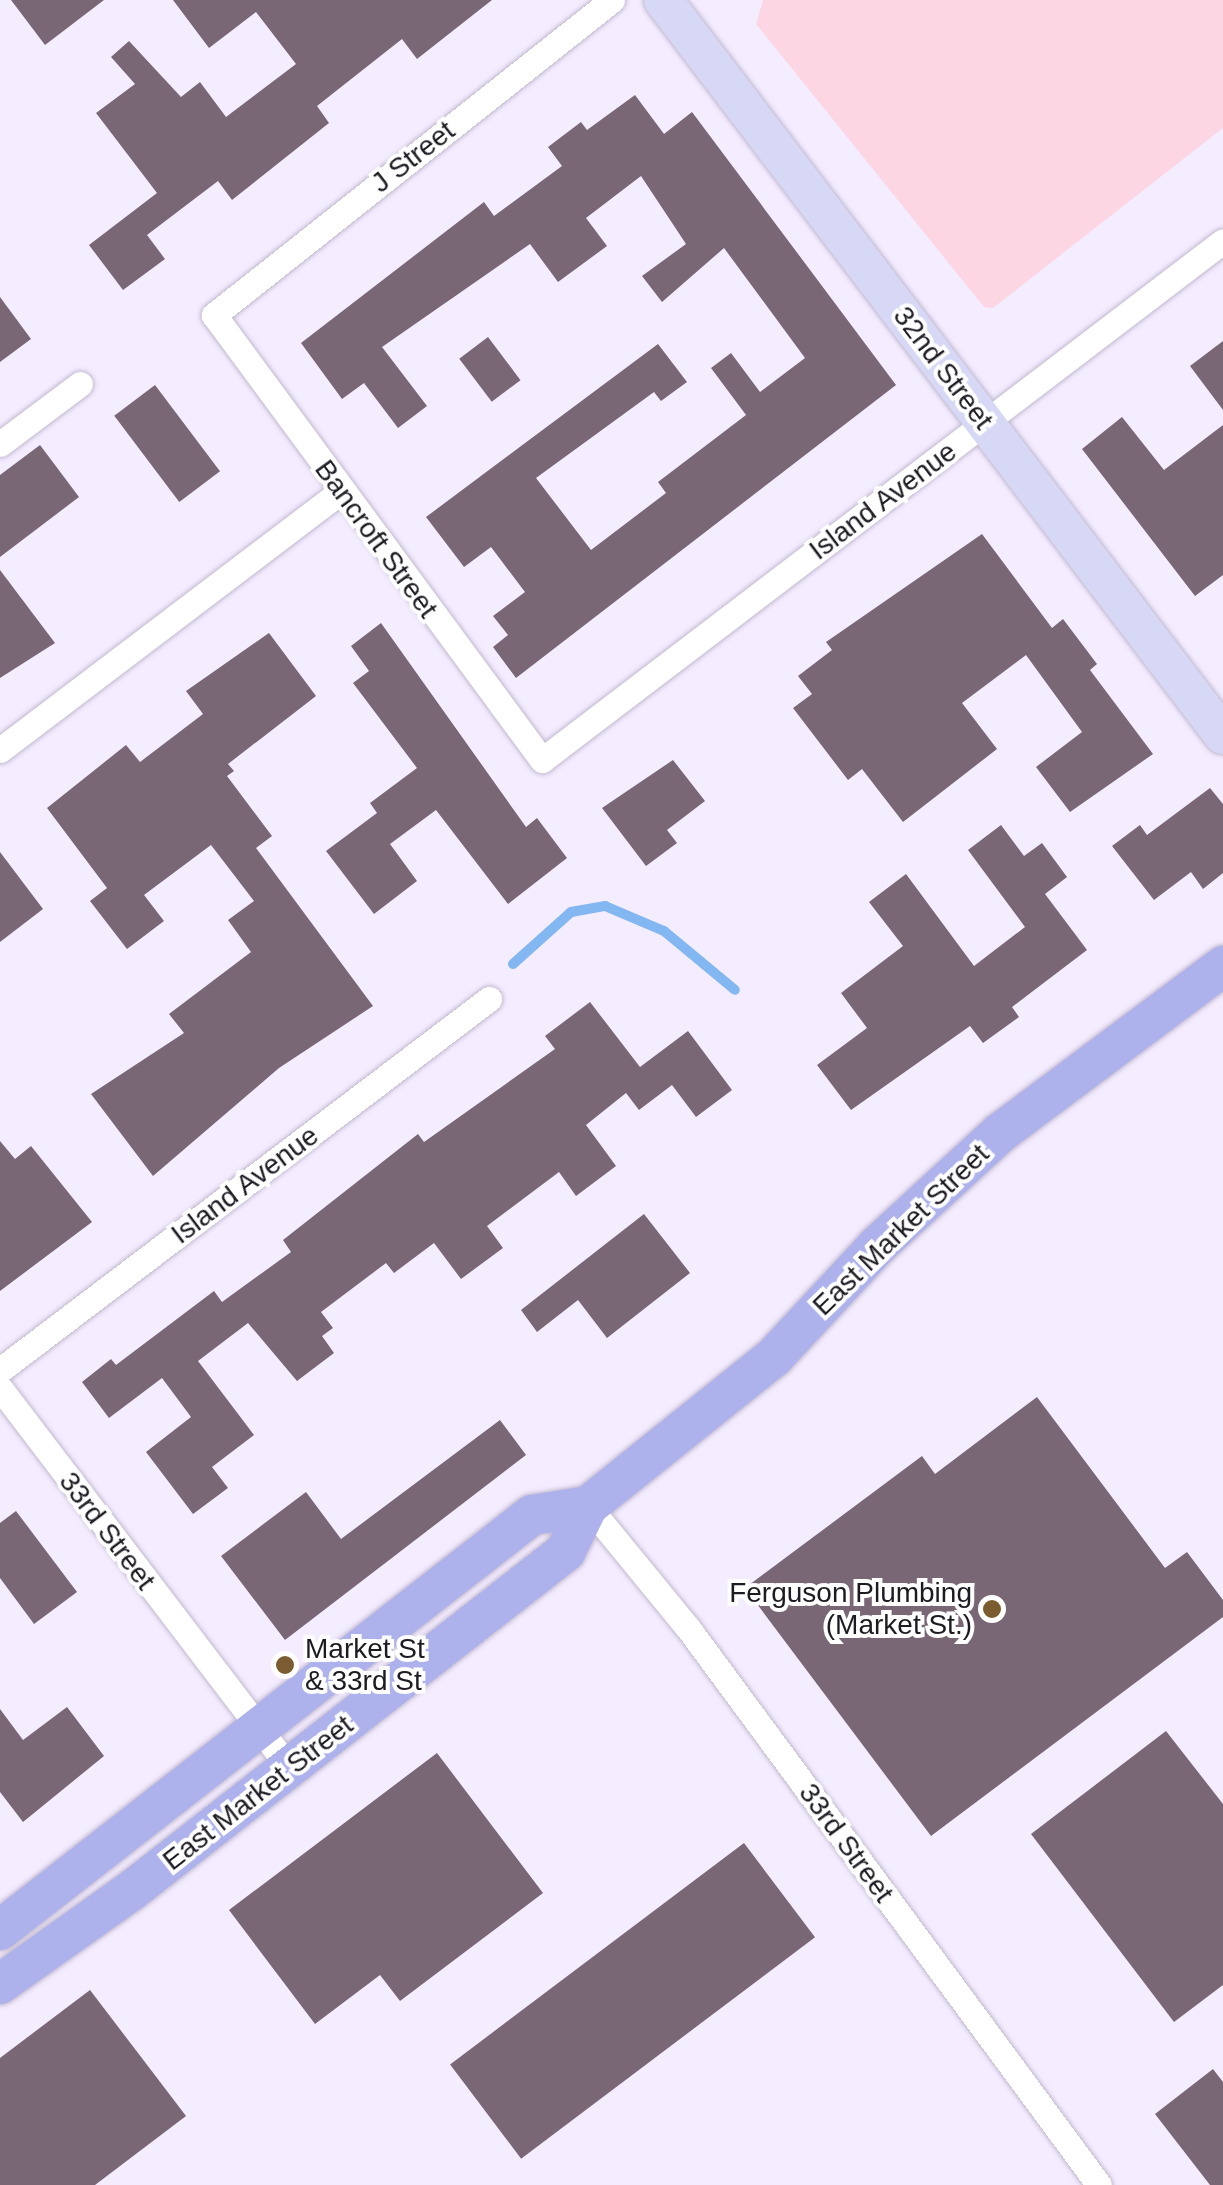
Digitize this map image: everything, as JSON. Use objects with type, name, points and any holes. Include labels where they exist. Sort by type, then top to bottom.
[{"type":"main road","name":"32nd Street","points":[[664,0],[1223,735]]},
{"type":"main road","name":"East Market Street","points":[[0,1984],[290,1768],[565,1552],[588,1506],[774,1357],[877,1246],[1000,1133],[1223,966]]},
{"type":"main road","name":"East Market Street","points":[[0,1930],[532,1515],[588,1506]]},
{"type":"street","name":"J Street","points":[[214,314],[612,0]]},
{"type":"street","name":"Island Avenue","points":[[542,760],[1223,240]]},
{"type":"street","name":"Bancroft Street","points":[[214,314],[542,760]]},
{"type":"street","points":[[0,444],[80,384]]},
{"type":"street","points":[[0,750],[343,490]]},
{"type":"street","name":"Island Avenue","points":[[0,1370],[489,999]]},
{"type":"street","name":"33rd Street","points":[[0,1388],[290,1768]]},
{"type":"street","name":"33rd Street","points":[[588,1506],[688,1628],[1099,2185]]},
{"type":"shaded area","points":[[763,0],[1223,0],[1223,128],[993,308],[984,307],[756,24]]},
{"type":"building","points":[[11,0],[104,0],[45,45]]},
{"type":"building","points":[[173,0],[492,0],[417,59],[402,39],[317,106],[329,123],[232,200],[218,181],[147,235],[165,259],[123,290],[89,245],[157,193],[96,113],[135,84],[111,57],[129,41],[181,97],[200,82],[226,117],[296,64],[256,12],[209,48]]},
{"type":"building","points":[[635,95],[664,134],[692,112],[896,385],[516,678],[493,647],[508,635],[493,616],[525,592],[491,547],[464,567],[426,517],[658,344],[687,382],[661,401],[654,392],[536,478],[591,550],[666,493],[658,482],[746,415],[711,368],[731,353],[760,392],[805,358],[724,248],[662,302],[642,276],[686,244],[641,176],[586,218],[607,246],[558,282],[530,244],[382,347],[427,406],[398,428],[364,383],[342,399],[301,343],[484,202],[494,216],[562,166],[548,147],[581,122],[587,130]]},
{"type":"building","points":[[0,297],[31,339],[0,362]]},
{"type":"building","points":[[488,337],[520,380],[492,402],[459,359]]},
{"type":"building","points":[[1223,341],[1223,410],[1190,366]]},
{"type":"building","points":[[155,385],[220,471],[179,502],[114,416]]},
{"type":"building","points":[[1122,417],[1164,470],[1223,425],[1223,575],[1195,596],[1082,449]]},
{"type":"building","points":[[40,445],[79,497],[0,557],[0,475]]},
{"type":"building","points":[[982,534],[1052,628],[1063,619],[1097,664],[1090,670],[1153,754],[1070,812],[1036,767],[1082,732],[1026,655],[962,703],[997,749],[903,822],[862,769],[848,780],[793,708],[812,694],[798,676],[832,650],[826,642]]},
{"type":"building","points":[[0,570],[55,643],[0,678]]},
{"type":"building","points":[[381,623],[526,827],[537,818],[567,858],[508,904],[436,810],[390,844],[417,881],[374,914],[326,851],[377,813],[370,803],[417,768],[353,683],[369,671],[351,646]]},
{"type":"building","points":[[269,633],[316,696],[228,764],[234,771],[227,776],[272,836],[256,848],[373,1006],[279,1068],[153,1176],[91,1094],[184,1033],[169,1014],[251,952],[228,920],[254,901],[211,845],[144,895],[164,921],[127,949],[90,901],[107,888],[47,808],[126,745],[140,762],[203,714],[186,691]]},
{"type":"building","points":[[673,760],[705,801],[667,830],[677,843],[646,866],[602,808]]},
{"type":"building","points":[[1210,788],[1223,804],[1223,873],[1203,889],[1191,872],[1154,900],[1112,846],[1140,825],[1147,835]]},
{"type":"building","points":[[1001,825],[1024,856],[1042,843],[1067,877],[1045,894],[1087,950],[1012,1007],[1019,1017],[983,1043],[970,1026],[851,1110],[817,1065],[867,1028],[841,993],[903,946],[869,902],[906,874],[974,966],[1025,927],[968,850]]},
{"type":"building","points":[[0,852],[43,909],[0,942]]},
{"type":"building","points":[[590,1002],[640,1067],[688,1031],[732,1090],[696,1117],[672,1085],[639,1110],[626,1093],[586,1125],[616,1166],[576,1196],[559,1172],[487,1226],[503,1248],[461,1279],[434,1243],[394,1273],[386,1263],[321,1312],[333,1328],[322,1336],[334,1353],[297,1381],[248,1323],[198,1361],[254,1435],[212,1467],[228,1488],[193,1514],[146,1452],[191,1417],[162,1378],[109,1418],[82,1382],[111,1359],[116,1365],[214,1291],[222,1302],[291,1252],[283,1240],[418,1134],[424,1142],[555,1049],[545,1036]]},
{"type":"building","points":[[0,1141],[15,1159],[31,1146],[92,1222],[0,1291]]},
{"type":"building","points":[[644,1214],[690,1273],[607,1338],[578,1300],[537,1332],[521,1310]]},
{"type":"building","name":"Ferguson Plumbing (Market St.)","points":[[1037,1397],[1165,1568],[1187,1552],[1223,1600],[1223,1617],[931,1836],[745,1588],[922,1456],[935,1474]]},
{"type":"building","points":[[500,1420],[526,1455],[285,1640],[221,1556],[306,1492],[341,1539]]},
{"type":"building","points":[[16,1511],[77,1592],[34,1624],[0,1578],[0,1523]]},
{"type":"building","points":[[67,1707],[104,1756],[23,1822],[0,1792],[0,1709],[23,1740]]},
{"type":"building","points":[[1166,1731],[1223,1804],[1223,1985],[1174,2022],[1031,1834]]},
{"type":"building","points":[[437,1753],[543,1893],[400,2001],[380,1975],[315,2024],[229,1910]]},
{"type":"building","points":[[744,1843],[815,1937],[521,2159],[450,2064]]},
{"type":"building","points":[[90,1990],[186,2116],[95,2185],[0,2185],[0,2058]]},
{"type":"building","points":[[1213,2069],[1223,2082],[1223,2185],[1210,2185],[1155,2114]]},
{"type":"waterway","points":[[513,964],[571,912],[605,906],[664,931],[735,990]]},
{"type":"place","name":"Ferguson Plumbing (Market St.)","points":[[992,1609]]},
{"type":"place","name":"Market St & 33rd St","points":[[285,1665]]}]
